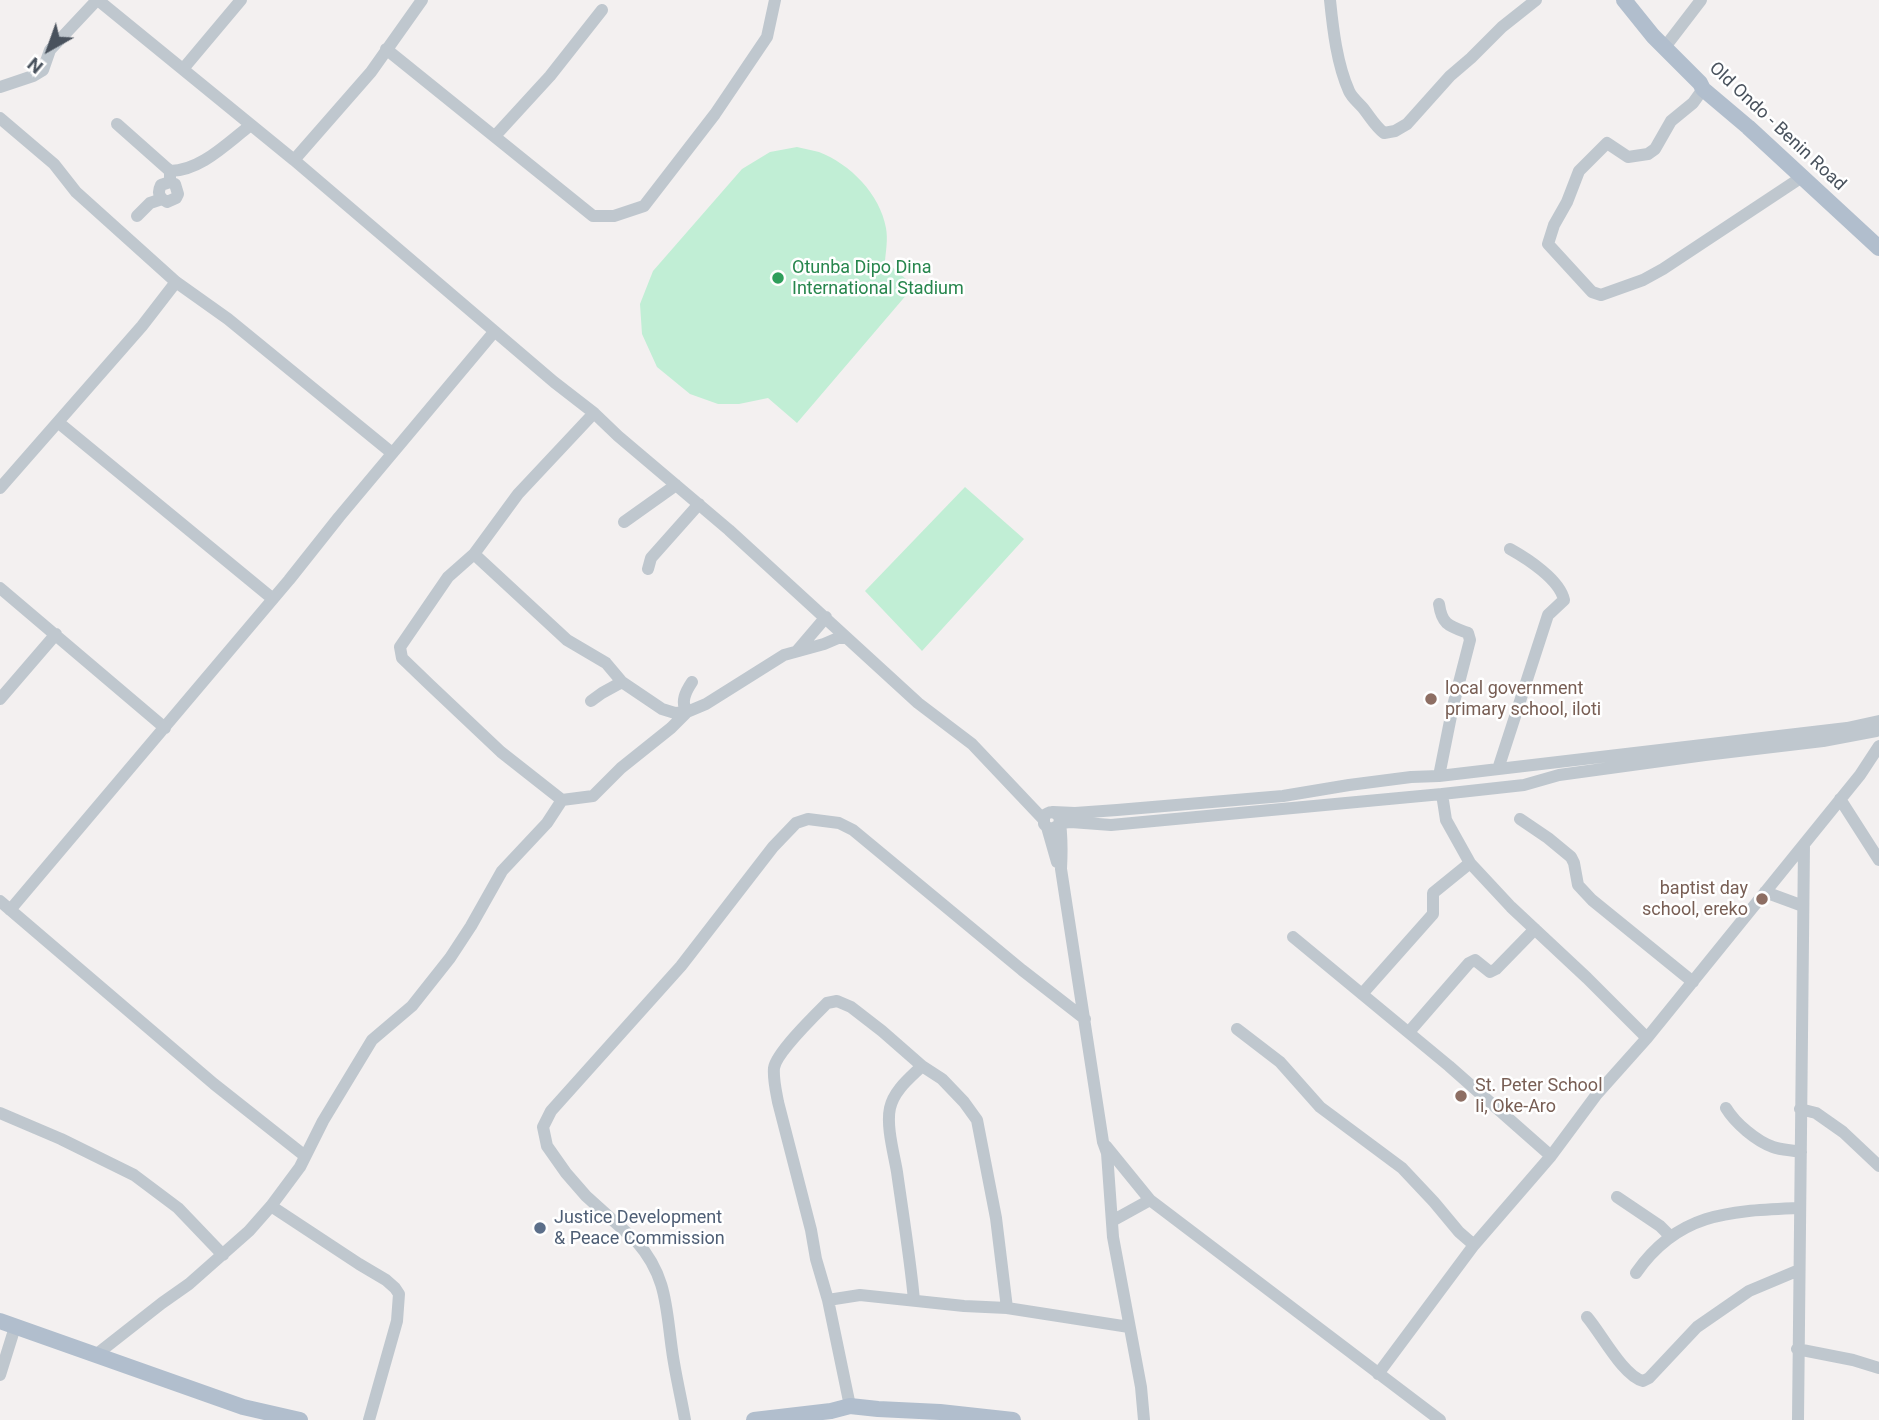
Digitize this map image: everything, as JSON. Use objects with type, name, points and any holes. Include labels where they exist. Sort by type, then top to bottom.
[{"type":"main road","name":"Old Ondo - Benin Road","points":[[1624,0],[1653,36],[1703,89],[1879,248]]},
{"type":"main road","points":[[8,1324],[238,1404],[242,1413],[300,1420]]},
{"type":"main road","points":[[754,1420],[812,1416],[850,1406],[1013,1420]]},
{"type":"street","points":[[0,87],[33,76],[43,69],[50,50],[98,0],[294,160],[494,332],[594,413],[918,703],[972,744],[1052,821],[1062,843],[1060,869],[1103,1142],[1107,1153],[1112,1221],[1141,1387],[1144,1420]]},
{"type":"street","points":[[183,69],[240,0]]},
{"type":"street","points":[[294,160],[371,72],[422,0]]},
{"type":"street","points":[[386,49],[593,216],[614,216],[644,206],[715,114],[767,37],[775,0]]},
{"type":"street","points":[[1330,0],[1334,35],[1350,94],[1374,125],[1384,133],[1395,131],[1407,124],[1450,76],[1502,27],[1536,0]]},
{"type":"street","points":[[1665,47],[1702,0]]},
{"type":"street","points":[[495,136],[550,76],[602,10]]},
{"type":"street","points":[[1703,89],[1693,103],[1671,121],[1655,149],[1648,154],[1628,158],[1606,143],[1579,171],[1548,244],[1592,292],[1601,295],[1643,280],[1802,177]]},
{"type":"street","points":[[0,118],[54,164],[76,192],[176,282],[228,319],[392,453]]},
{"type":"street","points":[[117,124],[170,176]]},
{"type":"street","points":[[137,216],[150,203],[162,200],[159,195],[161,186],[170,176],[215,153],[251,125]]},
{"type":"street","points":[[0,488],[142,326],[176,282]]},
{"type":"street","points":[[305,1156],[214,1084],[5,905],[164,728],[494,332]]},
{"type":"street","points":[[594,413],[518,494],[474,554],[448,577],[400,647],[402,657],[501,751],[562,800],[593,796],[613,775],[687,712]]},
{"type":"street","points":[[59,422],[273,599]]},
{"type":"street","points":[[624,522],[676,485]]},
{"type":"street","points":[[648,569],[651,558],[699,505]]},
{"type":"street","points":[[1498,769],[1548,615],[1564,600],[1562,592],[1529,559],[1510,549]]},
{"type":"street","points":[[474,554],[567,640],[606,663],[622,682],[662,709],[675,713],[687,712],[706,704],[784,655],[838,638],[847,638]]},
{"type":"street","points":[[0,588],[164,728]]},
{"type":"street","points":[[1439,604],[1446,624],[1470,636],[1439,776]]},
{"type":"street","points":[[796,651],[826,618]]},
{"type":"street","points":[[0,699],[56,634]]},
{"type":"street","points":[[592,701],[622,682]]},
{"type":"street","points":[[687,712],[684,697],[692,682]]},
{"type":"street","points":[[1052,821],[1075,813],[1283,796],[1399,779],[1847,728],[1878,727]]},
{"type":"street","points":[[1052,821],[1111,825],[1524,785],[1559,775],[1864,734],[1878,727]]},
{"type":"street","points":[[1378,1374],[1474,1245],[1551,1156],[1597,1094],[1693,982],[1860,775],[1879,746]]},
{"type":"street","points":[[1442,794],[1446,820],[1470,863],[1511,907],[1647,1038]]},
{"type":"street","points":[[1840,799],[1879,860]]},
{"type":"street","points":[[97,1354],[189,1284],[223,1255],[271,1206],[300,1167],[323,1121],[372,1040],[412,1006],[450,958],[502,871],[547,823],[562,800]]},
{"type":"street","points":[[1520,818],[1571,857],[1578,885],[1592,900],[1693,982]]},
{"type":"street","points":[[685,1420],[664,1288],[658,1274],[637,1242],[586,1196],[566,1173],[547,1146],[543,1127],[551,1111],[681,966],[773,846],[796,823],[808,819],[839,823],[853,830],[1022,971],[1085,1019]]},
{"type":"street","points":[[1798,1420],[1804,845]]},
{"type":"street","points":[[1362,994],[1433,914],[1433,893],[1470,863]]},
{"type":"street","points":[[1765,892],[1803,906]]},
{"type":"street","points":[[1409,1032],[1469,963],[1475,960],[1490,972],[1496,970],[1535,929]]},
{"type":"street","points":[[1293,937],[1409,1032],[1551,1156]]},
{"type":"street","points":[[850,1406],[828,1300],[774,1080],[776,1061],[781,1053],[827,1003],[837,1001],[851,1007],[882,1031],[922,1066],[942,1079],[977,1120],[996,1218],[1007,1308]]},
{"type":"street","points":[[1237,1029],[1280,1062],[1320,1107],[1402,1168],[1474,1245]]},
{"type":"street","points":[[914,1300],[889,1110],[902,1086],[922,1066]]},
{"type":"street","points":[[1726,1108],[1733,1119],[1773,1147],[1801,1152]]},
{"type":"street","points":[[1800,1109],[1816,1113],[1825,1119],[1879,1166]]},
{"type":"street","points":[[0,1113],[135,1175],[178,1208],[223,1255]]},
{"type":"street","points":[[1103,1142],[1150,1200],[1440,1420]]},
{"type":"street","points":[[1618,1197],[1670,1236]]},
{"type":"street","points":[[1112,1221],[1150,1200]]},
{"type":"street","points":[[271,1206],[386,1280],[399,1294],[397,1321],[369,1420]]},
{"type":"street","points":[[1636,1273],[1647,1256],[1670,1236],[1695,1222],[1740,1211],[1800,1208]]},
{"type":"street","points":[[1587,1317],[1623,1365],[1636,1379],[1643,1381],[1649,1378],[1697,1327],[1749,1291],[1799,1270]]},
{"type":"street","points":[[828,1300],[860,1295],[964,1307],[1007,1308],[1129,1327]]},
{"type":"street","points":[[0,1375],[8,1324]]},
{"type":"street","points":[[1797,1349],[1879,1368]]},
{"type":"green space","name":"Otunba Dipo Dina International Stadium","points":[[797,147],[831,157],[862,182],[883,215],[887,236],[885,261],[914,286],[797,423],[768,398],[739,404],[718,404],[690,394],[657,367],[642,334],[640,304],[653,271],[742,169],[770,152]]},
{"type":"green space","points":[[965,487],[1024,539],[922,651],[865,591]]},
{"type":"place","name":"Otunba Dipo Dina International Stadium","points":[[778,278]]},
{"type":"place","name":"local government primary school, iloti","points":[[1431,699]]},
{"type":"place","name":"baptist day school, ereko","points":[[1762,899]]},
{"type":"place","name":"St. Peter School Ii, Oke-Aro","points":[[1461,1096]]},
{"type":"place","name":"Justice Development & Peace Commission","points":[[540,1228]]}]
